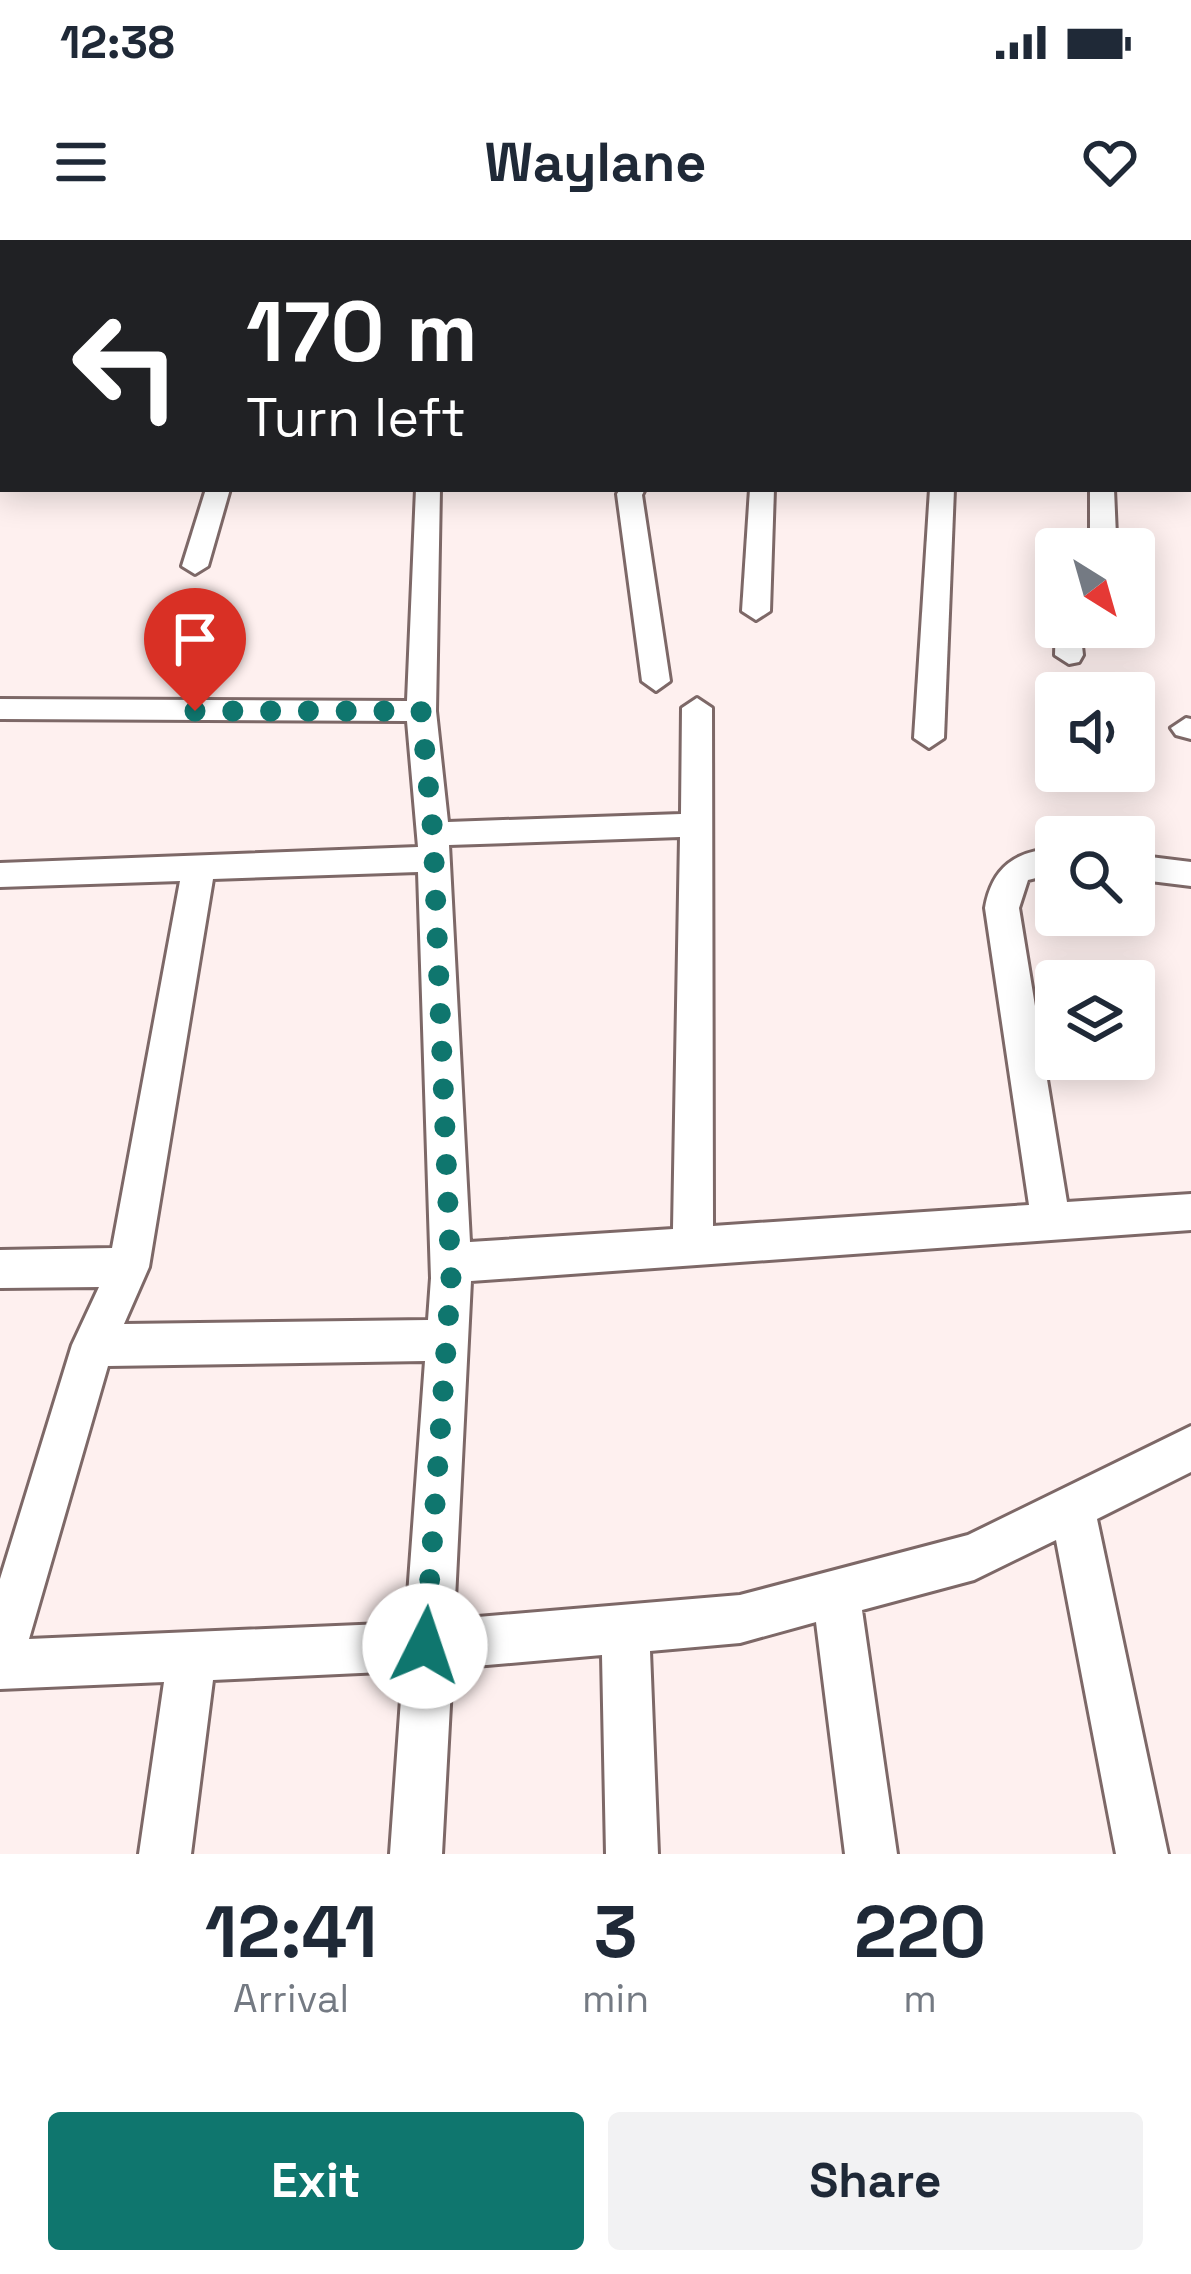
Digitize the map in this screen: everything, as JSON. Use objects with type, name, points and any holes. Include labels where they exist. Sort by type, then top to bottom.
[{"type":"street","points":[[400,240],[416,240]]},
{"type":"street","points":[[195,566],[217,492]]},
{"type":"street","points":[[416,1854],[450,1263],[434,847],[421,711],[428,492]]},
{"type":"street","points":[[631,492],[656,681]]},
{"type":"street","points":[[756,611],[762,492]]},
{"type":"street","points":[[929,738],[942,492]]},
{"type":"street","points":[[1102,492],[1103,528]]},
{"type":"street","points":[[693,1246],[697,708]]},
{"type":"street","points":[[0,709],[421,711]]},
{"type":"street","points":[[0,874],[199,867],[699,825]]},
{"type":"street","points":[[1035,862],[1013,873],[1004,887],[1002,908],[1051,1222]]},
{"type":"street","points":[[199,867],[129,1267],[93,1346],[0,1662],[425,1646],[740,1619],[974,1557],[1191,1448]]},
{"type":"street","points":[[1155,870],[1191,874]]},
{"type":"street","points":[[450,1263],[1191,1212]]},
{"type":"street","points":[[0,1269],[129,1267]]},
{"type":"street","points":[[93,1346],[447,1340]]},
{"type":"street","points":[[1072,1508],[1142,1854]]},
{"type":"street","points":[[836,1594],[871,1854]]},
{"type":"street","points":[[626,1629],[632,1854]]},
{"type":"street","points":[[165,1854],[192,1657]]},
{"type":"route","points":[[195,711],[421,711],[433,834],[451,1279],[425,1646]]}]
